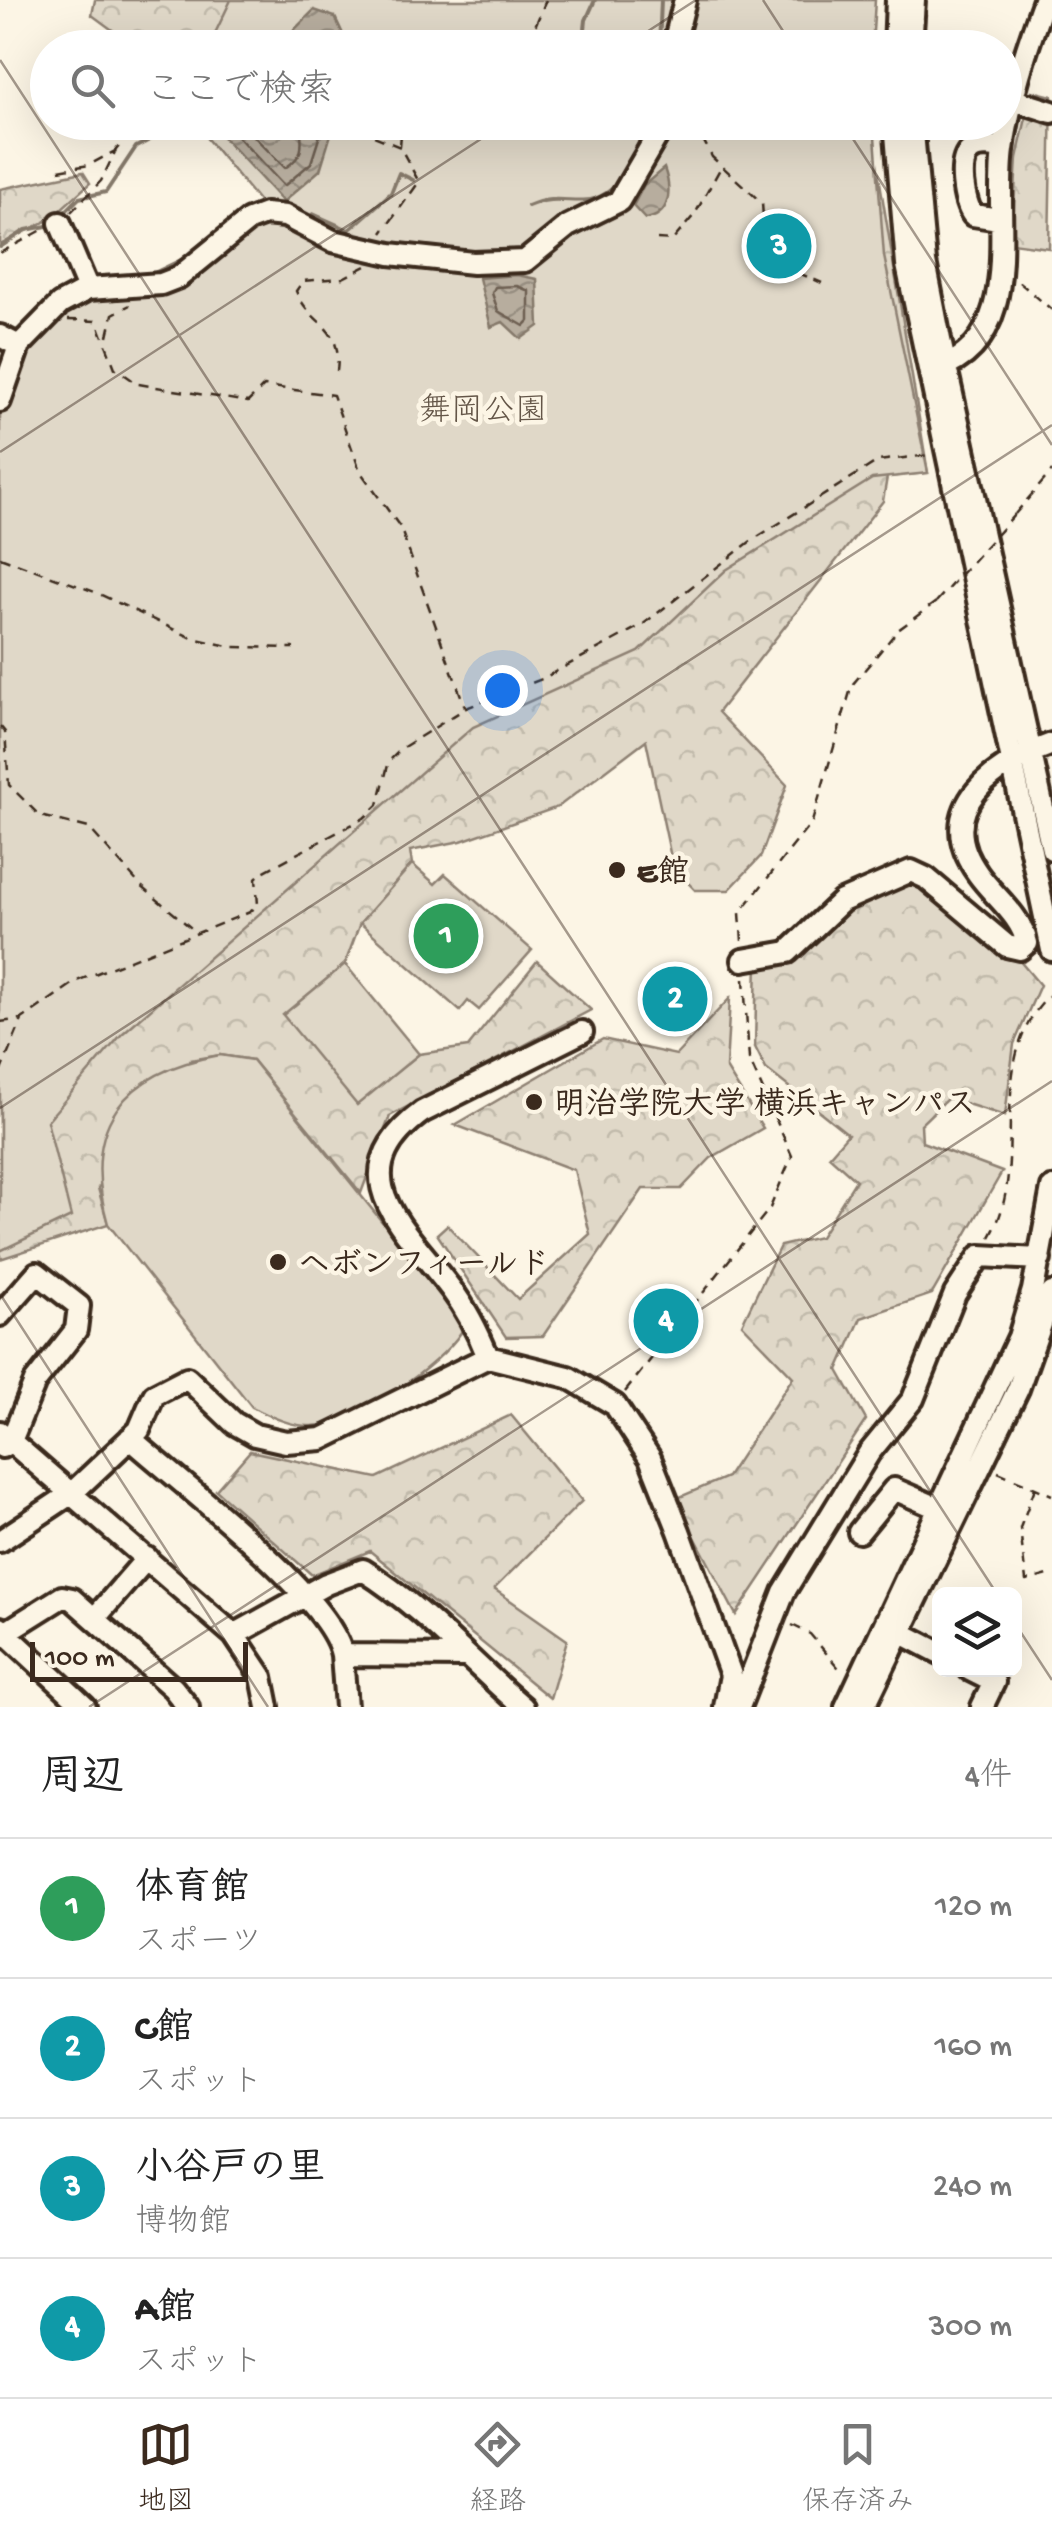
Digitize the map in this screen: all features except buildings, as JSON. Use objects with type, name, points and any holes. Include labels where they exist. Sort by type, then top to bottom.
[{"type":"street","points":[[678,30],[685,0]]},
{"type":"street","points":[[896,30],[897,0]]},
{"type":"street","points":[[912,30],[914,0]]},
{"type":"street","points":[[1022,73],[1044,0]]},
{"type":"street","points":[[1022,103],[1052,112]]},
{"type":"street","points":[[0,401],[10,341],[60,304],[88,288],[161,284],[178,277],[249,220],[265,214],[284,216],[333,241],[472,262],[525,261],[568,226],[620,201],[655,140]]},
{"type":"street","points":[[897,140],[907,265],[937,370],[1020,755],[1052,950]]},
{"type":"street","points":[[914,140],[946,453],[1020,755],[1052,849]]},
{"type":"street","points":[[937,370],[960,359],[998,306],[1002,266],[998,219],[1005,140]]},
{"type":"street","points":[[998,219],[973,215],[966,206],[964,161],[970,150],[981,146],[1003,148]]},
{"type":"street","points":[[60,223],[88,288]]},
{"type":"street","points":[[743,960],[788,952],[842,901],[911,871],[1006,946],[1020,949],[1027,943],[1022,923],[975,871],[962,838],[966,805],[984,779],[1020,755],[1052,744]]},
{"type":"street","points":[[488,1357],[474,1322],[385,1202],[379,1179],[382,1162],[398,1130],[422,1112],[582,1032]]},
{"type":"street","points":[[846,1707],[983,1465],[1041,1317],[1040,1259],[1052,1188]]},
{"type":"street","points":[[739,1707],[784,1592],[870,1453],[913,1399],[955,1294],[980,1256],[1040,1259]]},
{"type":"street","points":[[0,1316],[37,1273],[80,1306],[76,1330],[35,1382],[4,1440],[72,1492],[234,1635],[262,1677],[268,1707]]},
{"type":"street","points":[[864,1707],[940,1509],[1052,1293]]},
{"type":"street","points":[[0,1541],[72,1492],[130,1438],[154,1394],[187,1378],[234,1423],[255,1435],[286,1442],[322,1439],[488,1357],[568,1378],[615,1405],[650,1458],[731,1674],[725,1707]]},
{"type":"street","points":[[130,1438],[308,1594],[340,1642],[346,1707]]},
{"type":"street","points":[[859,1532],[894,1489],[940,1509]]},
{"type":"street","points":[[95,1618],[146,1558]]},
{"type":"street","points":[[234,1635],[308,1594],[364,1570],[444,1632],[464,1656],[519,1706]]},
{"type":"street","points":[[86,1707],[2,1632],[62,1597],[95,1618],[188,1707]]},
{"type":"street","points":[[892,1628],[932,1649]]},
{"type":"street","points":[[342,1655],[464,1656]]},
{"type":"street","points":[[982,1707],[994,1682],[984,1677]]},
{"type":"path","points":[[529,30],[536,24],[546,0]]},
{"type":"path","points":[[0,253],[60,223],[102,181],[124,140]]},
{"type":"path","points":[[384,140],[400,147]]},
{"type":"path","points":[[337,371],[340,352],[332,332],[303,308],[296,292],[304,281],[343,278],[382,248],[419,182],[400,147],[401,140]]},
{"type":"path","points":[[705,140],[722,166],[762,203],[766,259],[822,283]]},
{"type":"path","points":[[59,170],[90,164],[116,150]]},
{"type":"path","points":[[657,239],[673,240],[695,214],[722,166]]},
{"type":"path","points":[[1002,266],[1052,310]]},
{"type":"path","points":[[76,319],[96,321],[115,368],[138,384],[248,402],[264,386],[333,395],[360,471],[400,527],[466,708]]},
{"type":"path","points":[[0,1022],[22,1019],[77,981],[258,906],[256,878],[261,872],[364,818],[378,805],[389,762],[466,708],[542,679],[642,626],[751,541],[878,461],[946,453]]},
{"type":"path","points":[[615,1405],[770,1208],[792,1156],[749,1059],[740,914],[812,822],[852,685],[898,630],[936,602],[1052,471]]},
{"type":"path","points":[[0,557],[95,592],[192,638],[233,647],[294,648]]},
{"type":"path","points":[[0,726],[5,732],[9,785],[40,816],[88,828],[140,885],[198,933]]},
{"type":"path","points":[[980,1256],[1001,1220],[1004,1204],[1014,1064],[1034,1009],[1052,992]]},
{"type":"path","points":[[0,1073],[22,1019]]},
{"type":"path","points":[[983,1465],[1052,1496]]},
{"type":"path","points":[[1035,1488],[1020,1528],[1026,1582],[1052,1574]]},
{"type":"path","points":[[776,1617],[810,1634],[836,1669],[857,1682]]},
{"type":"green space","points":[[95,0],[261,0],[251,30],[112,30],[92,15]]},
{"type":"green space","points":[[231,0],[875,0],[873,30],[217,30]]},
{"type":"green space","points":[[1032,91],[1052,96],[1049,248],[1012,243],[1022,136]]},
{"type":"green space","name":"舞岡公園","points":[[208,140],[875,140],[884,256],[928,473],[872,479],[726,570],[639,652],[473,727],[122,1034],[47,1121],[71,1217],[0,1251],[0,411],[23,348],[60,310],[85,298],[159,291],[266,210]]},
{"type":"green space","points":[[875,152],[928,473],[887,477],[883,501],[718,712],[787,785],[761,856],[729,890],[695,890],[673,867],[646,740],[558,807],[461,841],[410,851],[412,864],[360,923],[345,964],[284,1015],[357,1104],[419,1054],[468,1047],[537,961],[591,1010],[390,1116],[361,1193],[252,1060],[220,1055],[191,1060],[98,1188],[108,1224],[0,1259],[0,920]]},
{"type":"green space","points":[[83,172],[90,183],[50,219],[0,245],[0,189]]},
{"type":"green space","points":[[412,864],[435,884],[445,874],[532,950],[479,1010],[468,1001],[460,1011],[360,923]]},
{"type":"green space","points":[[911,871],[1007,946],[1040,985],[1014,1044],[1005,1116],[948,1098],[921,1124],[922,1142],[1002,1172],[932,1294],[861,1318],[838,1370],[866,1420],[736,1615],[675,1499],[727,1477],[793,1377],[742,1324],[780,1246],[820,1237],[856,1180],[829,1156],[848,1134],[766,1069],[755,1047],[757,959],[788,952],[842,901]]},
{"type":"green space","points":[[345,964],[419,1054],[357,1105],[283,1015]]},
{"type":"green space","points":[[730,998],[726,1068],[763,1128],[711,1158],[681,1189],[643,1189],[543,1336],[506,1337],[437,1234],[447,1225],[518,1299],[590,1234],[574,1170],[455,1125],[603,1039],[676,1055]]},
{"type":"green space","name":"ヘボンフィールド","points":[[220,1055],[252,1060],[457,1315],[462,1331],[435,1361],[395,1391],[330,1423],[296,1425],[252,1407],[108,1224],[100,1159],[105,1132],[117,1109],[134,1090],[157,1075]]},
{"type":"green space","points":[[511,1415],[582,1501],[494,1589],[567,1640],[550,1698],[370,1551],[312,1575],[216,1490],[250,1451],[377,1478]]},
{"type":"water","points":[[314,10],[335,17],[341,30],[294,30]]},
{"type":"water","points":[[226,140],[329,140],[320,170],[283,202]]},
{"type":"water","points":[[664,168],[668,185],[665,207],[645,219],[633,206],[644,185]]},
{"type":"water","points":[[517,275],[537,279],[539,326],[521,339],[503,322],[491,327],[479,278]]},
{"type":"waterway","points":[[585,30],[595,0]]},
{"type":"waterway","points":[[660,30],[661,0]]},
{"type":"waterway","points":[[62,215],[79,198],[106,192],[136,147],[149,140]]},
{"type":"waterway","points":[[637,152],[639,140]]},
{"type":"waterway","points":[[313,214],[349,230],[391,193],[399,173],[413,180]]},
{"type":"waterway","points":[[528,206],[542,201],[597,198],[620,181]]},
{"type":"waterway","points":[[0,247],[26,230],[52,225]]},
{"type":"waterway","points":[[150,275],[181,260]]},
{"type":"place","name":"小谷戸の里","points":[[779,246]]},
{"type":"place","name":"E館","points":[[617,870]]},
{"type":"place","name":"体育館","points":[[446,936]]},
{"type":"place","name":"C館","points":[[675,999]]},
{"type":"place","name":"明治学院大学 横浜キャンパス","points":[[534,1102]]},
{"type":"place","name":"ヘボンフィールド","points":[[278,1262]]},
{"type":"place","name":"A館","points":[[666,1321]]}]
